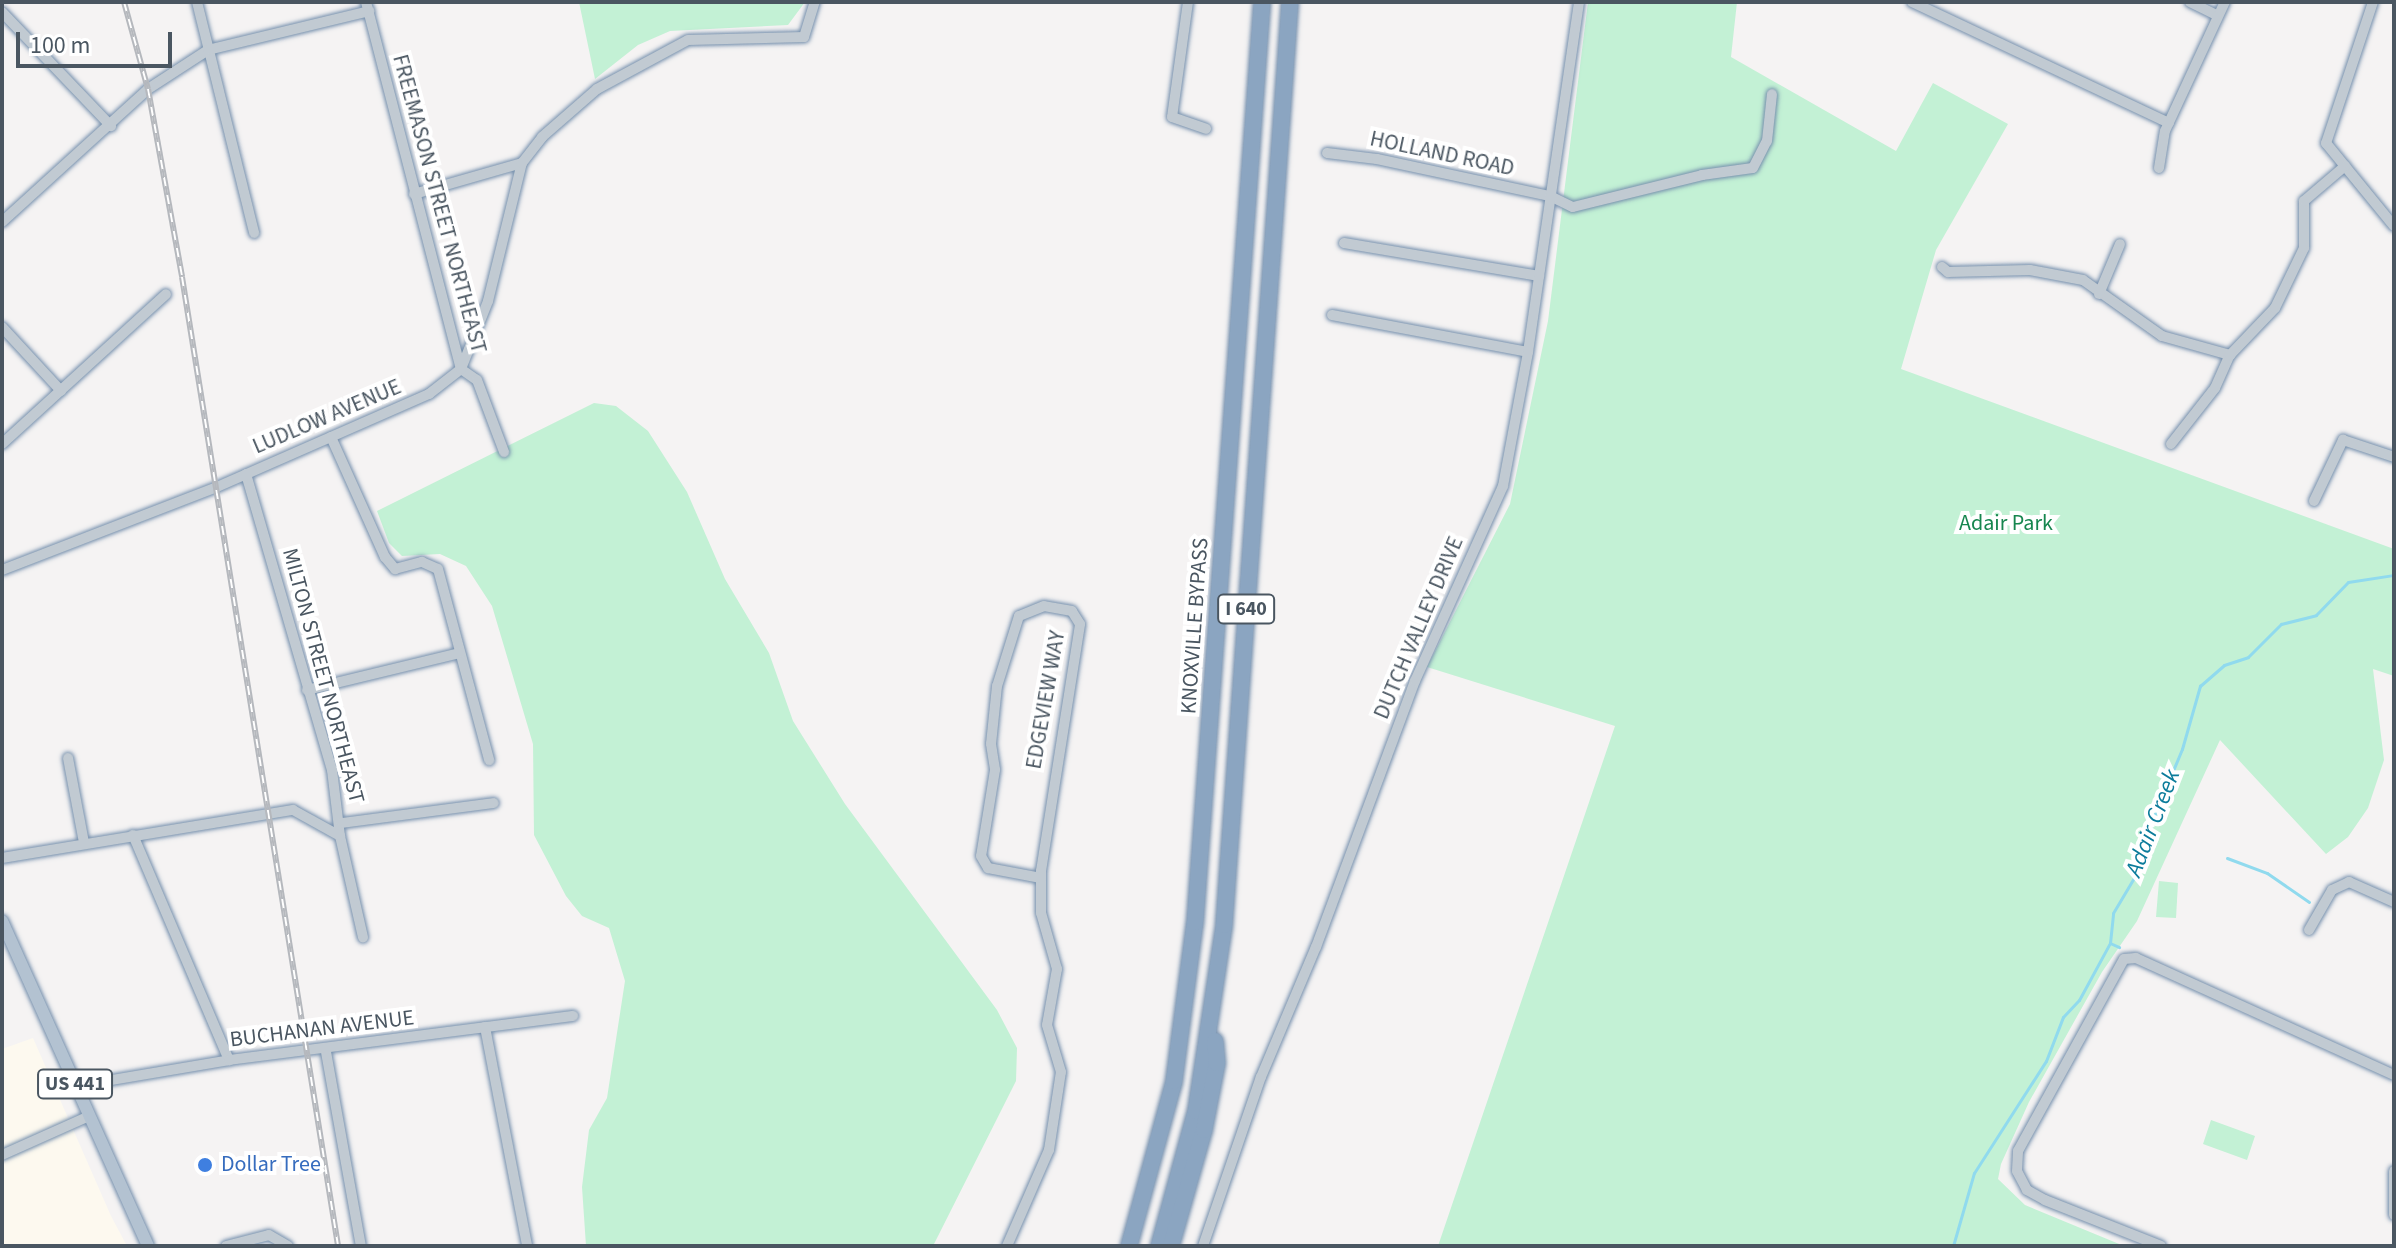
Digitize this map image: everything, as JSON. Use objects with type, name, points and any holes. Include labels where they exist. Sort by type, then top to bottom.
[{"type":"highway","name":"KNOXVILLE BYPASS","points":[[1129,1246],[1171,1094],[1194,934],[1262,2]]},
{"type":"highway","name":"I 640","points":[[1159,1246],[1193,1124],[1213,1012],[1290,2]]},
{"type":"highway","points":[[1171,1246],[1217,1063],[1213,1012]]},
{"type":"main road","name":"US 441","points":[[2,921],[148,1246]]},
{"type":"street","points":[[197,2],[254,233]]},
{"type":"street","points":[[461,369],[488,301],[522,163],[542,137],[597,89],[688,40],[804,37],[815,2]]},
{"type":"street","points":[[1188,2],[1172,117],[1206,129]]},
{"type":"street","name":"DUTCH VALLEY DRIVE","points":[[1203,1246],[1261,1077],[1316,947],[1415,681],[1503,486],[1528,352],[1579,2]]},
{"type":"street","points":[[1912,2],[2169,123]]},
{"type":"street","points":[[2190,2],[2217,15]]},
{"type":"street","points":[[2159,168],[2169,123],[2225,2]]},
{"type":"street","points":[[2373,2],[2326,143],[2394,226]]},
{"type":"street","points":[[2,222],[111,126],[148,89],[208,50],[367,6]]},
{"type":"street","name":"FREEMASON STREET NORTHEAST","points":[[367,6],[461,369],[477,380],[504,452]]},
{"type":"street","points":[[2,12],[111,126]]},
{"type":"street","name":"HOLLAND ROAD","points":[[1327,153],[1377,159],[1550,196],[1573,207],[1702,175],[1753,168],[1767,141],[1772,94]]},
{"type":"street","points":[[414,194],[522,163]]},
{"type":"street","points":[[2171,444],[2215,388],[2230,355],[2275,308],[2304,248],[2304,201],[2345,166]]},
{"type":"street","points":[[1344,243],[1539,276]]},
{"type":"street","points":[[2099,294],[2120,244]]},
{"type":"street","points":[[1942,267],[1948,272],[2030,270],[2083,280],[2162,336],[2230,355]]},
{"type":"street","points":[[2,444],[166,294]]},
{"type":"street","points":[[1332,315],[1528,352]]},
{"type":"street","points":[[2,327],[61,391]]},
{"type":"street","name":"LUDLOW AVENUE","points":[[2,570],[246,474],[331,437],[429,394],[461,369]]},
{"type":"street","points":[[331,437],[385,557],[395,569],[422,562],[438,569],[489,760]]},
{"type":"street","points":[[2314,501],[2343,440],[2394,457]]},
{"type":"street","name":"MILTON STREET NORTHEAST","points":[[246,474],[342,823],[340,836],[363,937]]},
{"type":"street","name":"EDGEVIEW WAY","points":[[1007,1246],[1049,1150],[1061,1072],[1047,1025],[1057,969],[1041,913],[1041,878],[1080,624],[1072,611],[1044,606],[1019,616],[997,686],[991,744],[995,770],[981,856],[988,868],[1041,878]]},
{"type":"street","points":[[307,690],[460,653]]},
{"type":"street","points":[[68,758],[84,843]]},
{"type":"street","points":[[342,823],[494,803]]},
{"type":"street","points":[[2,858],[293,810],[340,836]]},
{"type":"street","points":[[133,835],[229,1060]]},
{"type":"street","points":[[2309,930],[2332,890],[2349,882],[2394,902]]},
{"type":"street","points":[[2161,1246],[2045,1200],[2027,1190],[2017,1171],[2018,1151],[2124,959],[2136,958],[2394,1075]]},
{"type":"street","name":"BUCHANAN AVENUE","points":[[76,1086],[229,1060],[326,1052],[573,1016]]},
{"type":"street","points":[[485,1027],[527,1246]]},
{"type":"street","points":[[326,1052],[361,1246]]},
{"type":"street","points":[[2,1155],[89,1116]]},
{"type":"street","points":[[2394,1171],[2394,1215]]},
{"type":"street","points":[[226,1246],[269,1235],[288,1246]]},
{"type":"shaded area","points":[[33,1038],[127,1246],[2,1246],[2,1049]]},
{"type":"green space","points":[[579,2],[805,2],[788,25],[670,31],[638,45],[595,79]]},
{"type":"green space","name":"Adair Park","points":[[1588,2],[1737,2],[1731,57],[1896,151],[1933,83],[2008,124],[1936,250],[1901,369],[2394,549],[2394,676],[2373,669],[2384,760],[2368,808],[2348,837],[2326,854],[2220,740],[2137,921],[2102,972],[2029,1102],[2001,1164],[1998,1179],[2025,1205],[2124,1246],[1438,1246],[1615,726],[1427,667],[1510,504],[1548,321]]},
{"type":"green space","points":[[594,403],[616,406],[648,431],[687,492],[725,579],[769,653],[793,721],[845,804],[997,1010],[1017,1048],[1016,1081],[933,1246],[586,1246],[582,1187],[589,1130],[607,1098],[625,981],[609,928],[582,916],[566,896],[534,835],[533,744],[492,606],[466,566],[440,554],[402,556],[389,543],[377,511]]},
{"type":"green space","points":[[2159,881],[2178,883],[2176,918],[2156,917]]},
{"type":"green space","points":[[2211,1120],[2255,1136],[2247,1160],[2203,1144]]},
{"type":"waterway","name":"Adair Creek","points":[[1953,1246],[1974,1173],[2046,1061],[2063,1017],[2079,1000],[2110,943],[2113,913],[2144,861],[2152,821],[2182,749],[2200,686],[2224,665],[2248,657],[2281,624],[2316,615],[2348,582],[2394,575]]},
{"type":"waterway","points":[[2227,858],[2267,873],[2309,902]]},
{"type":"waterway","points":[[2110,943],[2119,947]]},
{"type":"railway","points":[[124,2],[148,89],[182,277],[338,1246]]},
{"type":"place","name":"Dollar Tree","points":[[205,1165]]}]
